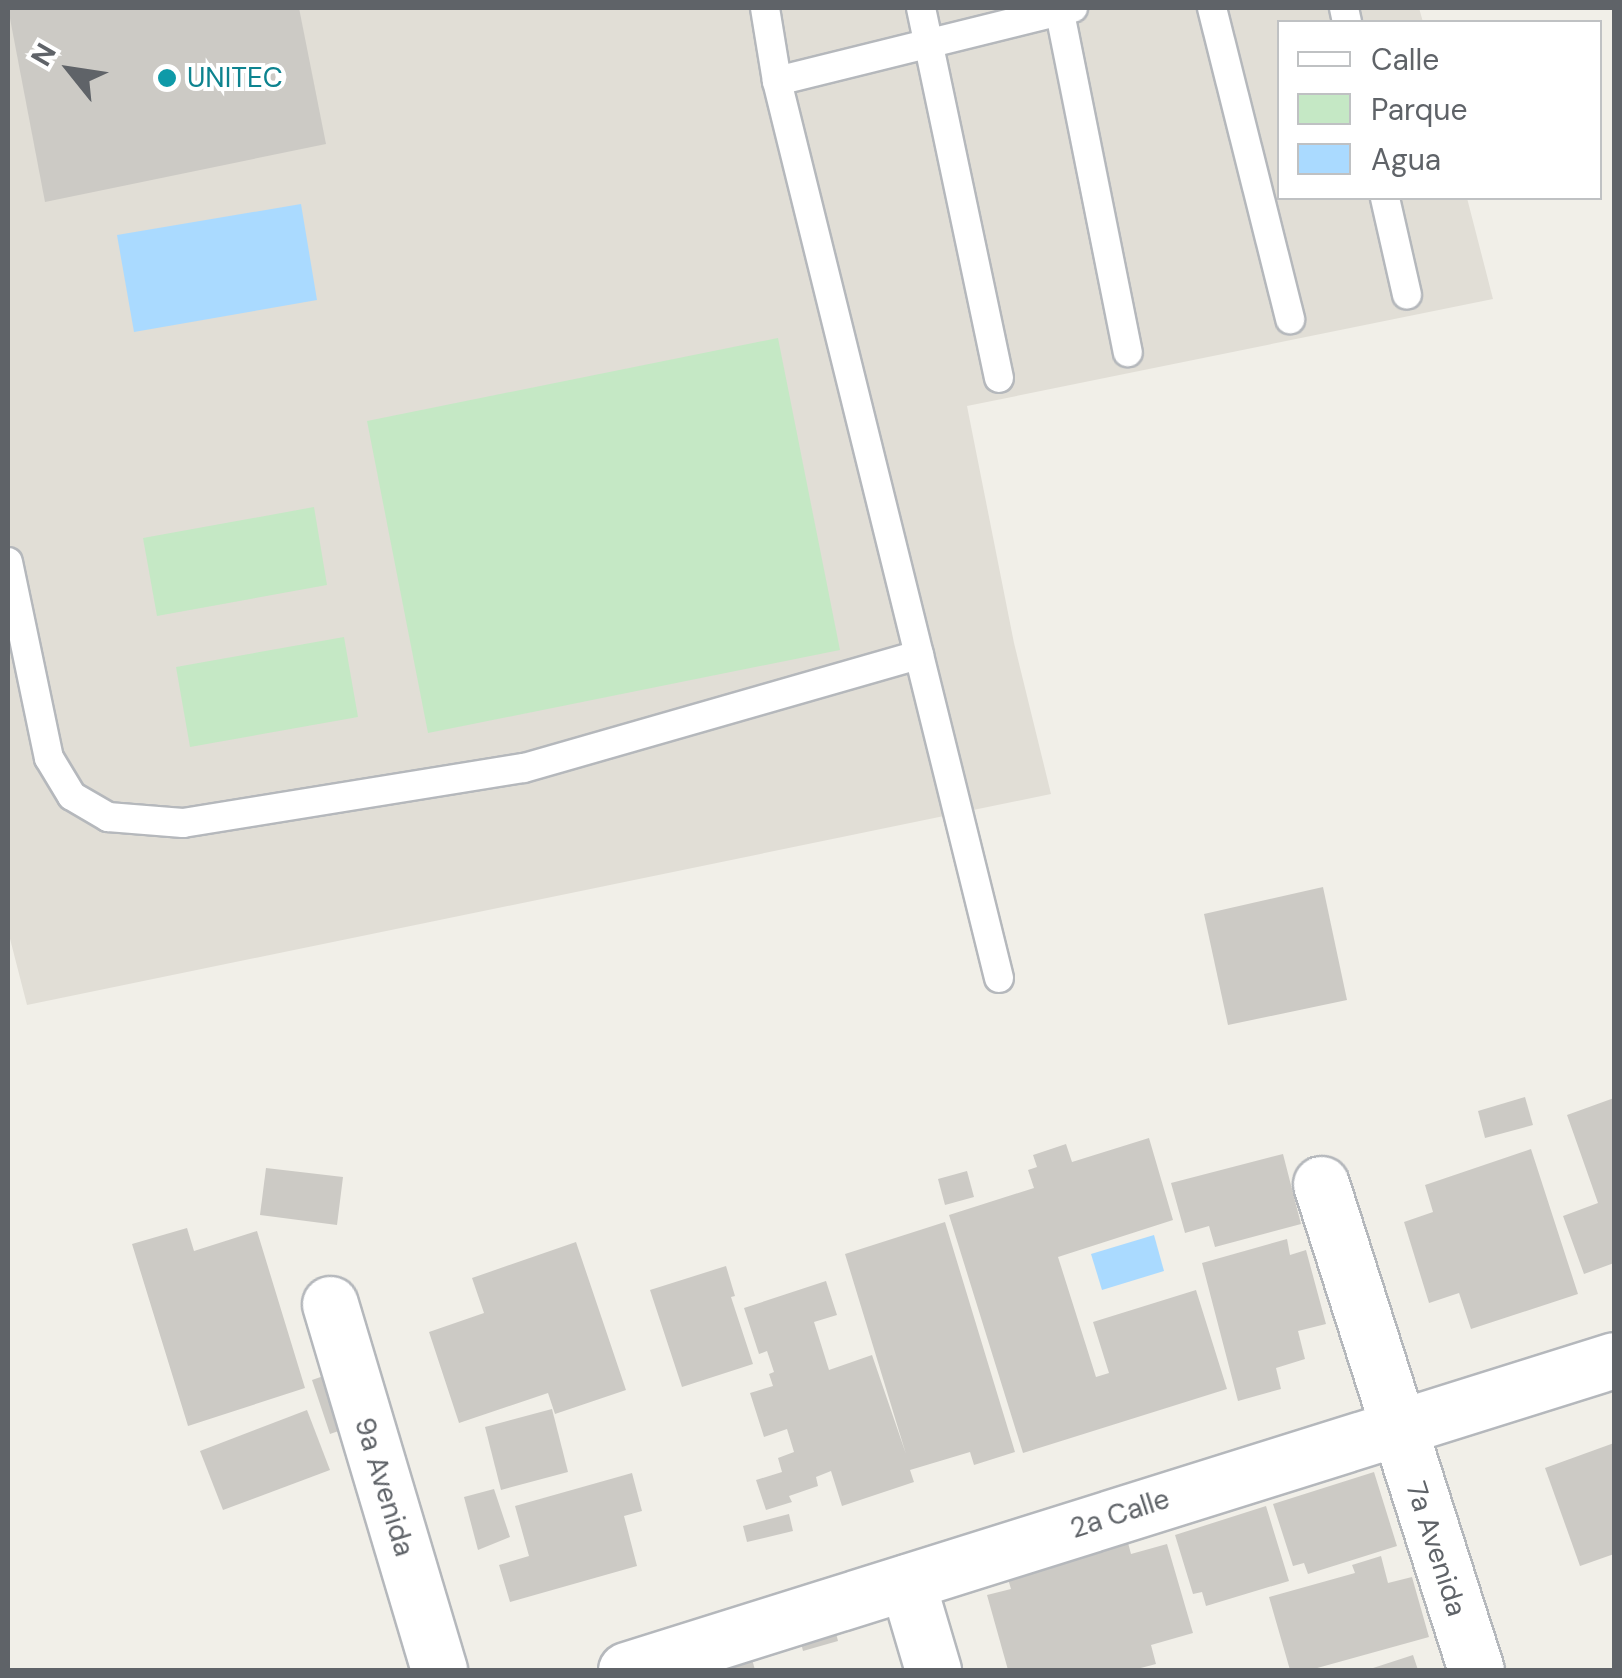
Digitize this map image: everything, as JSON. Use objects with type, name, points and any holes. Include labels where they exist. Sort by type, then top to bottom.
[{"type":"street","name":"7a Avenida","points":[[1320,1184],[1476,1670]]},
{"type":"street","name":"9a Avenida","points":[[330,1304],[440,1670]]},
{"type":"street","name":"2a Calle","points":[[626,1670],[1614,1360]]},
{"type":"street","points":[[907,1582],[934,1670]]},
{"type":"lane","points":[[765,8],[777,81],[999,978]]},
{"type":"lane","points":[[921,8],[999,378]]},
{"type":"lane","points":[[777,81],[1064,8],[1128,352]]},
{"type":"lane","points":[[1212,8],[1290,319]]},
{"type":"lane","points":[[1385,200],[1407,296]]},
{"type":"lane","points":[[8,562],[49,758],[72,796],[108,817],[183,823],[524,768],[919,655]]},
{"type":"shaded area","points":[[8,8],[1419,8],[1422,20],[1277,20],[1277,200],[1468,200],[1493,299],[967,406],[1014,643],[1051,794],[27,1005],[8,931]]},
{"type":"green space","points":[[778,338],[840,650],[428,733],[367,421]]},
{"type":"green space","points":[[314,507],[327,585],[157,616],[143,538]]},
{"type":"green space","points":[[344,637],[358,717],[190,747],[176,667]]},
{"type":"water","points":[[301,204],[317,300],[134,332],[117,235]]},
{"type":"water","points":[[1154,1235],[1164,1271],[1102,1290],[1091,1254]]},
{"type":"building","name":"UNITEC","points":[[8,8],[299,8],[326,144],[45,202]]},
{"type":"building","points":[[1323,887],[1347,1000],[1228,1025],[1204,914]]},
{"type":"building","points":[[1525,1097],[1533,1125],[1485,1138],[1478,1111]]},
{"type":"building","points":[[1614,1098],[1614,1263],[1584,1274],[1563,1216],[1598,1203],[1567,1115]]},
{"type":"building","points":[[1149,1138],[1173,1220],[1058,1257],[1096,1377],[1109,1373],[1093,1322],[1196,1290],[1227,1389],[1023,1453],[949,1215],[1034,1188],[1028,1170],[1037,1167],[1033,1155],[1066,1144],[1072,1162]]},
{"type":"building","points":[[1531,1149],[1578,1294],[1471,1329],[1459,1293],[1429,1303],[1404,1222],[1433,1212],[1425,1185]]},
{"type":"building","points":[[1283,1154],[1301,1224],[1215,1247],[1209,1226],[1185,1233],[1171,1183]]},
{"type":"building","points":[[266,1168],[343,1177],[337,1225],[260,1215]]},
{"type":"building","points":[[967,1171],[974,1197],[945,1205],[938,1179]]},
{"type":"building","points":[[945,1222],[1015,1452],[974,1465],[970,1452],[910,1470],[914,1482],[842,1506],[831,1471],[816,1477],[818,1486],[789,1496],[792,1502],[766,1510],[756,1480],[782,1472],[778,1458],[794,1452],[787,1429],[764,1437],[750,1393],[773,1386],[769,1374],[774,1372],[767,1351],[759,1354],[744,1308],[826,1281],[837,1315],[814,1322],[829,1370],[872,1355],[906,1454],[845,1254]]},
{"type":"building","points":[[187,1228],[194,1251],[257,1231],[305,1388],[188,1426],[132,1244]]},
{"type":"building","points":[[1287,1239],[1290,1255],[1306,1250],[1326,1324],[1298,1331],[1305,1359],[1276,1368],[1281,1389],[1238,1401],[1202,1263]]},
{"type":"building","points":[[576,1242],[626,1390],[555,1414],[548,1393],[459,1423],[429,1332],[484,1313],[472,1278]]},
{"type":"building","points":[[726,1266],[735,1296],[731,1297],[753,1364],[682,1387],[650,1290]]},
{"type":"building","points":[[358,1364],[376,1418],[330,1434],[312,1380]]},
{"type":"building","points":[[552,1409],[568,1472],[501,1490],[485,1427]]},
{"type":"building","points":[[307,1410],[330,1470],[223,1510],[200,1451]]},
{"type":"building","points":[[1614,1443],[1614,1554],[1580,1566],[1545,1468]]},
{"type":"building","points":[[1374,1472],[1397,1546],[1308,1574],[1304,1563],[1293,1566],[1273,1504]]},
{"type":"building","points":[[632,1473],[642,1511],[624,1516],[637,1566],[510,1602],[499,1565],[529,1556],[515,1506]]},
{"type":"building","points":[[494,1489],[510,1537],[478,1550],[464,1497]]},
{"type":"building","points":[[1266,1506],[1289,1581],[1206,1606],[1202,1592],[1193,1594],[1175,1535]]},
{"type":"building","points":[[789,1514],[793,1531],[747,1542],[743,1526]]},
{"type":"building","points":[[1123,1524],[1131,1554],[1167,1544],[1193,1633],[1151,1645],[1156,1664],[1133,1670],[1008,1670],[987,1595],[1011,1589],[1002,1559]]},
{"type":"building","points":[[1381,1556],[1388,1583],[1412,1577],[1429,1637],[1310,1670],[1290,1670],[1269,1597],[1355,1573],[1352,1565]]},
{"type":"building","points":[[828,1602],[838,1641],[803,1651],[793,1612]]},
{"type":"building","points":[[747,1641],[755,1670],[724,1670],[718,1649]]},
{"type":"building","points":[[1413,1655],[1418,1670],[1367,1670]]},
{"type":"place","name":"UNITEC","points":[[167,78]]}]
